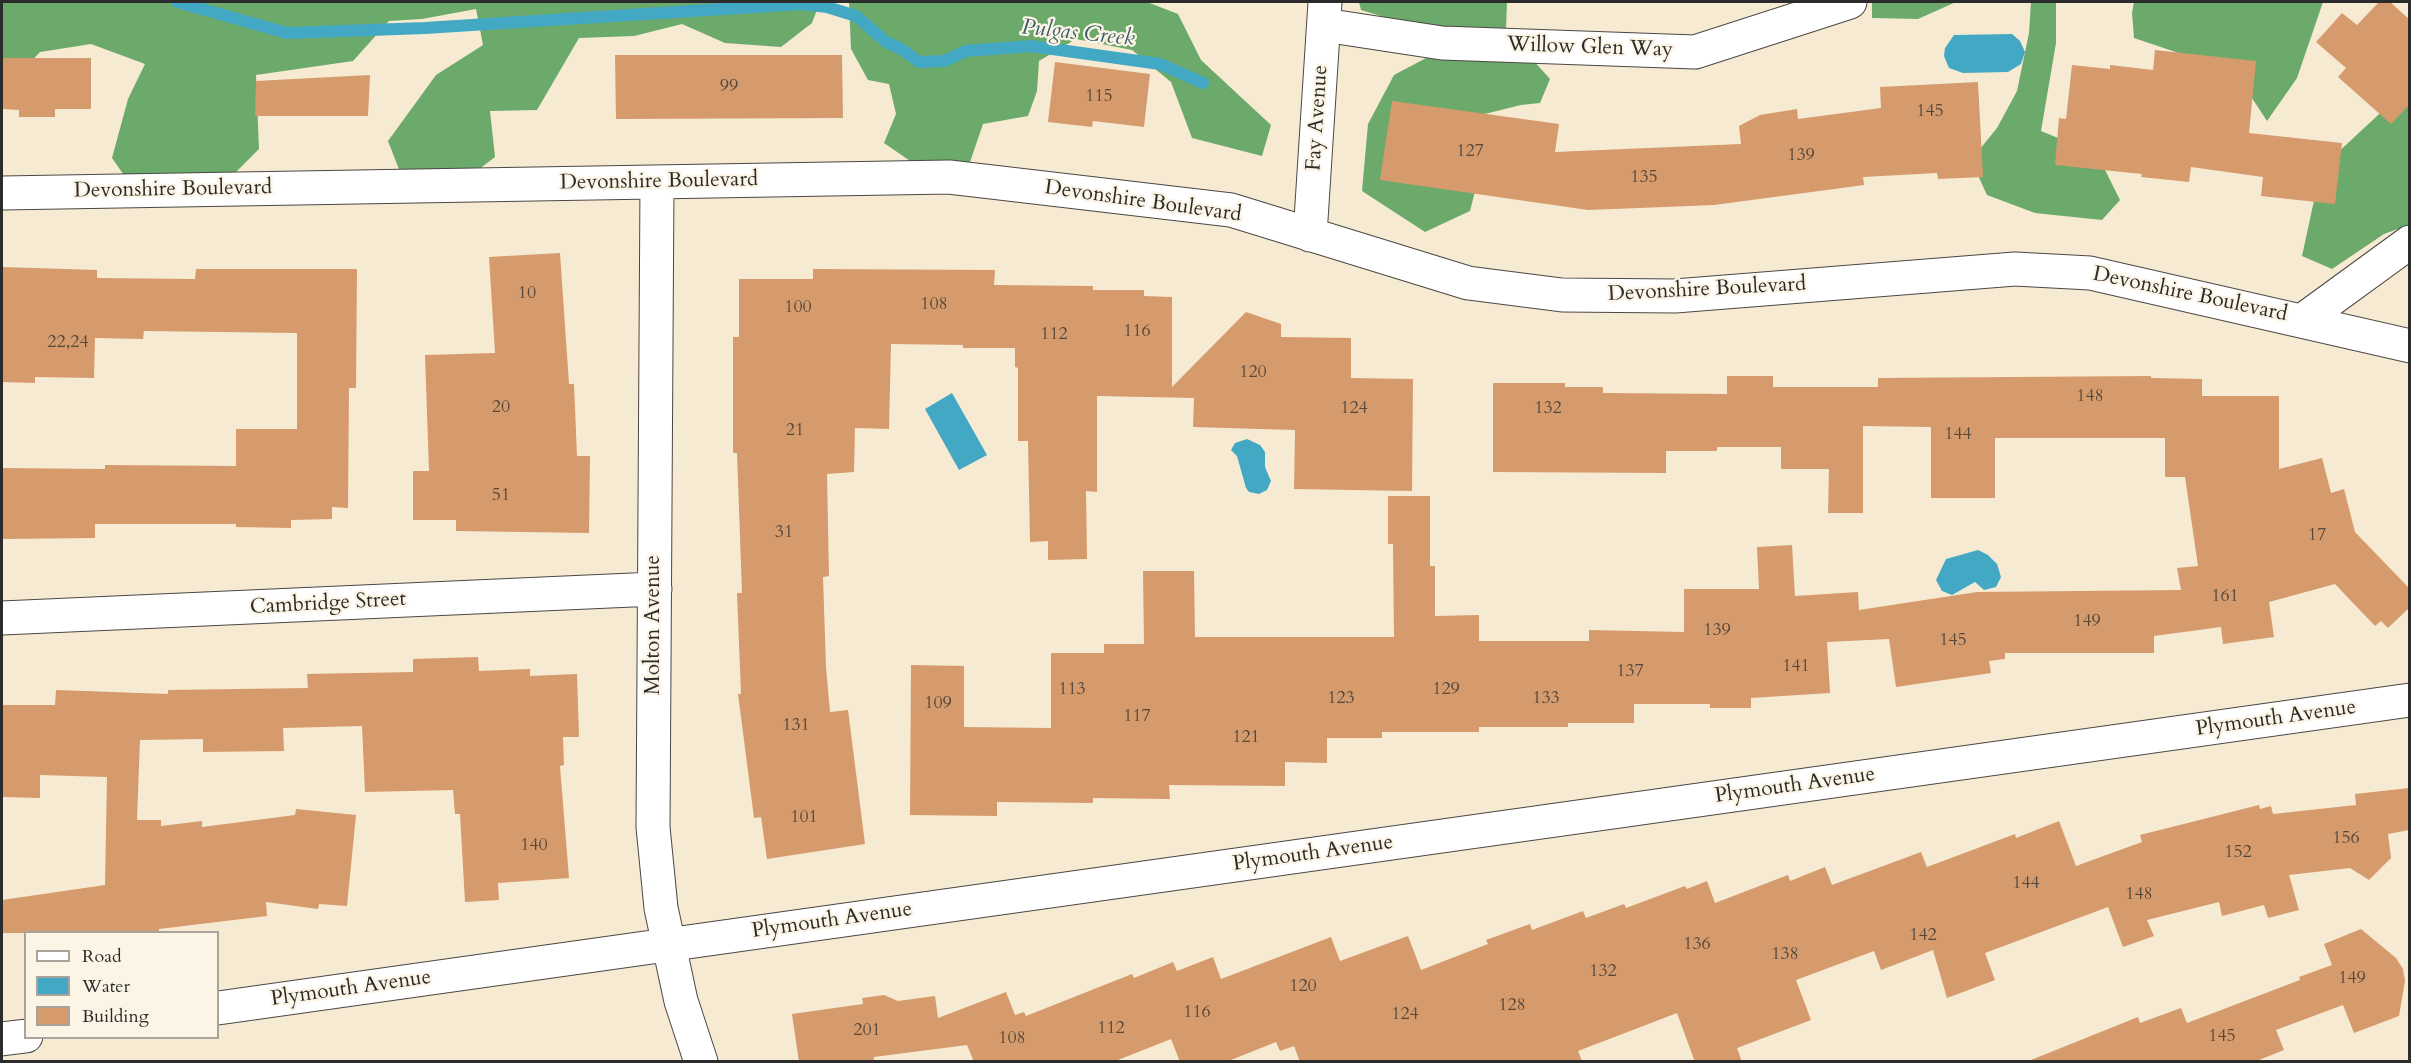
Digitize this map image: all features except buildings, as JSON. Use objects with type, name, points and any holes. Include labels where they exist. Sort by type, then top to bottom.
[{"type":"street","name":"Willow Glen Way","points":[[1325,13],[1442,43],[1695,52],[1850,2]]},
{"type":"street","name":"Fay Avenue","points":[[1310,235],[1325,13]]},
{"type":"street","name":"Devonshire Boulevard","points":[[2,193],[949,177],[1231,210],[1468,283],[1562,295],[1675,296],[2014,269],[2090,273],[2409,346]]},
{"type":"street","name":"Molton Avenue","points":[[657,182],[653,827],[661,908],[681,1001],[700,1062]]},
{"type":"street","points":[[2303,320],[2409,242]]},
{"type":"street","name":"Cambridge Street","points":[[2,618],[655,590]]},
{"type":"street","name":"Plymouth Avenue","points":[[219,1008],[2409,700]]},
{"type":"street","points":[[2,1039],[24,1036]]},
{"type":"green space","points":[[2,2],[820,2],[812,23],[781,47],[725,43],[682,24],[634,36],[579,38],[537,110],[490,111],[495,157],[466,179],[402,177],[388,141],[436,75],[483,45],[476,9],[422,19],[389,21],[353,61],[256,75],[259,149],[236,172],[183,202],[142,201],[112,158],[128,99],[145,64],[91,44],[40,52],[2,92]]},
{"type":"green space","points":[[849,2],[1147,2],[1178,14],[1201,60],[1271,125],[1262,156],[1192,138],[1171,82],[1132,50],[1076,39],[1039,61],[1037,91],[1028,116],[983,124],[970,162],[916,165],[884,143],[896,114],[889,84],[868,80],[851,49]]},
{"type":"green space","points":[[1359,2],[1507,2],[1506,30],[1550,79],[1540,103],[1521,105],[1456,121],[1483,159],[1470,211],[1425,232],[1362,191],[1368,124],[1394,75],[1428,57],[1394,20],[1361,10]]},
{"type":"green space","points":[[1872,2],[1956,2],[1918,19],[1872,18]]},
{"type":"green space","points":[[2031,2],[2056,2],[2056,43],[2041,131],[2097,154],[2120,200],[2102,220],[2035,213],[1987,195],[1971,160],[1997,128],[2017,91],[2029,33]]},
{"type":"green space","points":[[2134,2],[2323,2],[2297,78],[2267,121],[2235,72],[2134,38],[2132,13]]},
{"type":"green space","points":[[2409,100],[2409,225],[2384,234],[2332,269],[2302,256],[2321,168],[2391,103]]},
{"type":"water","points":[[2012,34],[2020,41],[2025,52],[2021,64],[2008,72],[1963,73],[1949,68],[1944,56],[1945,48],[1954,35]]},
{"type":"water","points":[[952,393],[987,455],[959,470],[925,409]]},
{"type":"water","points":[[1247,439],[1260,445],[1265,452],[1265,467],[1271,481],[1267,490],[1259,494],[1249,492],[1246,488],[1237,456],[1231,450],[1235,443]]},
{"type":"water","points":[[1978,550],[1988,555],[1997,564],[2001,577],[1996,587],[1984,590],[1975,582],[1952,595],[1942,591],[1936,580],[1946,559]]},
{"type":"waterway","name":"Pulgas Creek","points":[[177,2],[287,33],[425,28],[802,4],[827,7],[856,16],[886,42],[919,62],[944,61],[966,51],[1031,46],[1160,64],[1203,83]]}]
